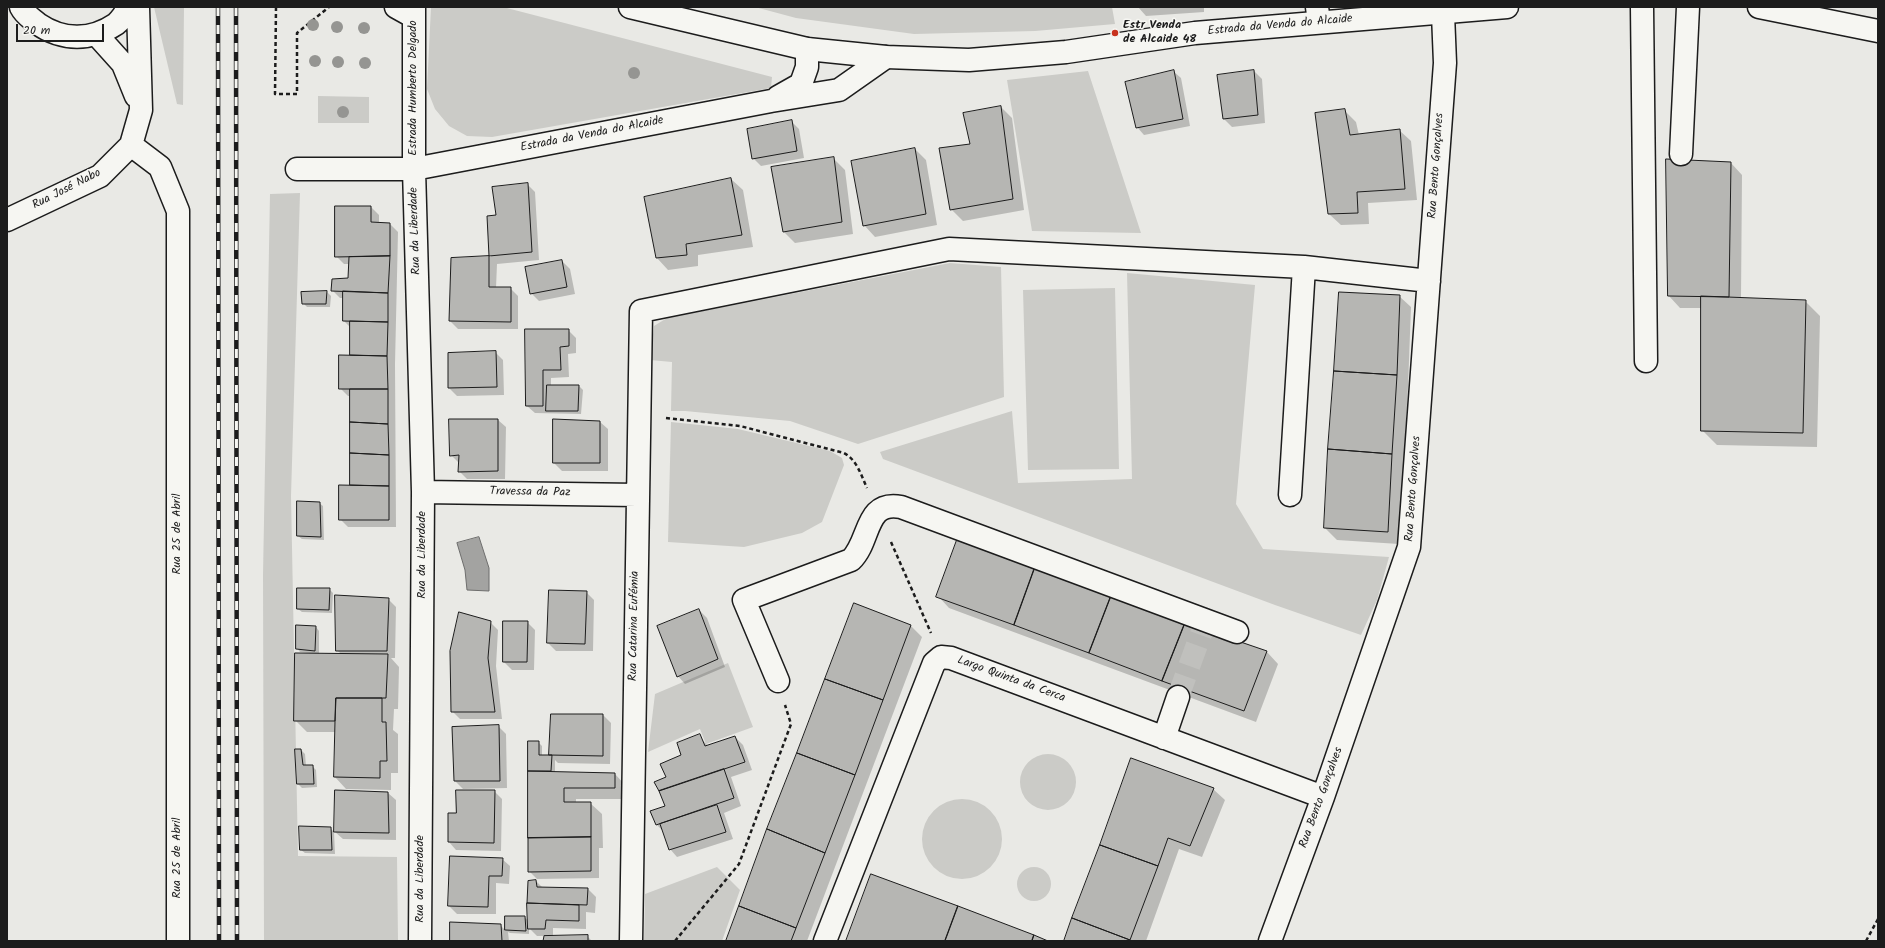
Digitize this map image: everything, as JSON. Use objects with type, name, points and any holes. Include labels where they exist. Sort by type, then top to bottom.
[{"type":"street","points":[[21,7],[25,14],[50,32],[73,37],[96,34],[117,23],[130,7]]},
{"type":"street","points":[[131,146],[141,110],[138,7]]},
{"type":"street","points":[[630,7],[807,49]]},
{"type":"street","name":"Estrada da Venda do Alcaide","points":[[770,101],[801,84],[807,67],[807,49],[886,58],[969,60],[1066,52],[1318,15],[1443,14],[1507,7]]},
{"type":"street","points":[[1642,7],[1646,361]]},
{"type":"street","points":[[1681,154],[1688,7]]},
{"type":"street","points":[[1759,7],[1878,31]]},
{"type":"street","name":"Estrada Humberto Delgado","points":[[408,10],[414,169]]},
{"type":"street","name":"Rua Bento Gonçalves","points":[[1270,941],[1323,797],[1409,547],[1445,63],[1443,14]]},
{"type":"street","points":[[96,34],[123,64],[141,110]]},
{"type":"street","name":"Estrada da Venda do Alcaide","points":[[297,169],[414,169],[770,101],[840,90],[886,58]]},
{"type":"street","name":"Rua José Nabo","points":[[7,220],[100,176],[131,146]]},
{"type":"street","name":"Rua 25 de Abril","points":[[131,146],[160,167],[178,212],[178,941]]},
{"type":"street","name":"Rua da Liberdade","points":[[414,169],[423,492],[420,941]]},
{"type":"street","name":"Rua Catarina Eufémia","points":[[630,941],[641,311],[949,249],[1304,267]]},
{"type":"street","points":[[1290,495],[1304,267],[1429,280]]},
{"type":"street","name":"Travessa da Paz","points":[[423,492],[637,495]]},
{"type":"street","points":[[778,682],[744,600],[851,560],[861,548],[872,517],[878,510],[892,506],[900,507],[1237,632]]},
{"type":"street","name":"Largo Quinta da Cerca","points":[[825,941],[934,663],[941,657],[951,658],[1323,797]]},
{"type":"street","points":[[1164,738],[1178,698]]},
{"type":"path","points":[[276,7],[275,94],[297,94],[297,33],[329,7]]},
{"type":"path","points":[[639,416],[740,426],[849,455],[856,464],[878,510],[941,657]]},
{"type":"path","points":[[675,941],[739,864],[791,724],[778,682]]},
{"type":"path","points":[[1866,941],[1878,919]]},
{"type":"shaded area","points":[[154,7],[184,7],[183,105],[177,104]]},
{"type":"shaded area","points":[[431,7],[503,7],[772,77],[771,88],[492,137],[467,136],[449,126],[435,109],[427,89]]},
{"type":"shaded area","points":[[755,7],[1112,7],[1115,24],[1035,31],[914,34],[796,18]]},
{"type":"shaded area","points":[[1088,71],[1141,233],[1032,231],[1007,80]]},
{"type":"shaded area","points":[[318,96],[369,97],[369,123],[318,123]]},
{"type":"shaded area","points":[[300,193],[291,496],[298,856],[397,857],[398,941],[264,941],[263,575],[270,194]]},
{"type":"shaded area","points":[[950,263],[1001,267],[1004,397],[858,444],[790,421],[671,411],[672,362],[650,360],[654,326],[667,318]]},
{"type":"shaded area","points":[[1127,273],[1255,285],[1236,504],[1263,549],[1389,557],[1377,600],[1361,635],[1275,605],[883,459],[880,452],[1012,411],[1018,483],[1132,479]]},
{"type":"shaded area","points":[[1115,288],[1119,469],[1028,470],[1023,290]]},
{"type":"shaded area","points":[[671,422],[738,429],[830,451],[842,458],[844,465],[822,522],[802,533],[744,547],[668,542]]},
{"type":"shaded area","points":[[479,537],[489,568],[489,591],[467,590],[465,570],[457,543]]},
{"type":"shaded area","points":[[728,663],[753,727],[706,744],[700,729],[648,752],[655,694]]},
{"type":"shaded area","points":[[1043,754],[1053,754],[1068,762],[1074,771],[1076,782],[1074,793],[1068,802],[1053,810],[1043,810],[1032,805],[1025,798],[1020,787],[1020,777],[1025,766],[1032,759]]},
{"type":"shaded area","points":[[962,799],[977,802],[990,811],[999,824],[1002,839],[999,854],[990,867],[977,876],[962,879],[947,876],[934,867],[925,854],[922,839],[925,824],[934,811],[947,802]]},
{"type":"shaded area","points":[[717,867],[740,890],[722,941],[644,941],[645,894]]},
{"type":"shaded area","points":[[1034,867],[1040,868],[1046,872],[1050,878],[1050,890],[1046,896],[1040,900],[1034,901],[1028,900],[1022,896],[1018,890],[1017,884],[1018,878],[1022,872],[1028,868]]},
{"type":"building","points":[[1174,70],[1183,119],[1136,128],[1125,82]]},
{"type":"building","points":[[1254,70],[1258,115],[1223,119],[1217,75]]},
{"type":"building","points":[[1001,106],[1013,199],[950,210],[939,148],[970,144],[963,113]]},
{"type":"building","points":[[1345,109],[1350,135],[1400,129],[1405,189],[1357,192],[1358,213],[1328,214],[1315,113]]},
{"type":"building","points":[[792,120],[797,151],[752,159],[747,129]]},
{"type":"building","points":[[915,148],[926,214],[863,226],[851,161]]},
{"type":"building","points":[[834,157],[842,222],[783,232],[771,167]]},
{"type":"building","points":[[1666,159],[1731,162],[1729,297],[1668,296]]},
{"type":"building","points":[[731,178],[742,235],[686,244],[687,255],[656,258],[644,197]]},
{"type":"building","points":[[528,183],[532,252],[489,256],[487,216],[496,215],[492,187]]},
{"type":"building","points":[[335,206],[371,206],[371,222],[390,223],[390,256],[335,257]]},
{"type":"building","points":[[390,256],[388,293],[331,291],[332,279],[348,278],[349,257]]},
{"type":"building","points":[[489,256],[489,287],[511,287],[511,322],[449,321],[451,258]]},
{"type":"building","points":[[562,260],[567,287],[530,294],[525,267]]},
{"type":"building","points":[[327,291],[326,304],[302,304],[301,292]]},
{"type":"building","points":[[343,291],[388,293],[388,322],[343,321]]},
{"type":"building","points":[[1339,292],[1400,295],[1397,375],[1334,371]]},
{"type":"building","points":[[1701,296],[1806,300],[1803,433],[1701,431]]},
{"type":"building","points":[[350,321],[388,322],[387,356],[350,355]]},
{"type":"building","points":[[525,329],[569,329],[569,346],[560,347],[561,370],[543,370],[543,406],[526,406]]},
{"type":"building","points":[[496,351],[497,387],[448,388],[448,353]]},
{"type":"building","points":[[339,355],[387,356],[388,389],[339,389]]},
{"type":"building","points":[[1334,371],[1397,375],[1392,454],[1328,449]]},
{"type":"building","points":[[547,385],[579,385],[578,411],[546,411]]},
{"type":"building","points":[[350,389],[388,389],[388,424],[350,422]]},
{"type":"building","points":[[449,419],[498,419],[498,471],[458,472],[459,455],[450,456]]},
{"type":"building","points":[[553,419],[600,421],[600,463],[553,463]]},
{"type":"building","points":[[350,422],[388,424],[389,455],[350,453]]},
{"type":"building","points":[[1328,449],[1392,454],[1388,532],[1324,528]]},
{"type":"building","points":[[350,453],[389,455],[389,486],[350,485]]},
{"type":"building","points":[[339,485],[389,486],[389,520],[339,520]]},
{"type":"building","points":[[297,501],[320,502],[321,537],[297,536]]},
{"type":"building","points":[[957,540],[1035,567],[1014,625],[936,597]]},
{"type":"building","points":[[1035,567],[1111,596],[1089,653],[1014,625]]},
{"type":"building","points":[[297,588],[330,588],[329,610],[297,609]]},
{"type":"building","points":[[549,590],[587,591],[585,644],[547,643]]},
{"type":"building","points":[[335,595],[389,598],[387,651],[336,651]]},
{"type":"building","points":[[1111,596],[1185,623],[1162,681],[1089,653]]},
{"type":"building","points":[[854,603],[911,625],[883,700],[825,679]]},
{"type":"building","points":[[699,609],[718,659],[677,677],[657,626]]},
{"type":"building","points":[[459,612],[491,621],[488,658],[495,712],[451,712],[450,651]]},
{"type":"building","points":[[503,621],[528,621],[527,662],[503,662]]},
{"type":"building","points":[[1185,623],[1267,651],[1244,711],[1162,681]]},
{"type":"building","points":[[296,625],[316,626],[315,651],[296,649]]},
{"type":"building","points":[[295,653],[388,654],[386,698],[336,698],[335,721],[294,721]]},
{"type":"building","points":[[825,679],[883,700],[855,775],[797,753]]},
{"type":"building","points":[[336,698],[382,698],[382,722],[386,722],[387,761],[380,761],[380,778],[334,777]]},
{"type":"building","points":[[551,714],[603,714],[603,756],[549,755]]},
{"type":"building","points":[[499,725],[500,781],[454,781],[452,727]]},
{"type":"building","points":[[700,734],[705,746],[735,736],[745,762],[659,791],[654,782],[666,777],[660,764],[681,755],[677,743]]},
{"type":"building","points":[[528,741],[539,741],[539,755],[552,755],[551,771],[528,771]]},
{"type":"building","points":[[295,749],[301,749],[303,765],[313,765],[314,784],[297,784]]},
{"type":"building","points":[[797,753],[855,775],[825,853],[767,829]]},
{"type":"building","points":[[1131,758],[1214,788],[1190,846],[1168,838],[1158,866],[1100,845]]},
{"type":"building","points":[[724,769],[734,798],[656,825],[650,811],[665,806],[659,791]]},
{"type":"building","points":[[528,771],[615,773],[615,788],[564,788],[564,802],[591,802],[591,837],[528,838]]},
{"type":"building","points":[[335,790],[388,792],[389,833],[334,832]]},
{"type":"building","points":[[456,790],[495,790],[494,843],[448,842],[448,813],[456,813]]},
{"type":"building","points":[[717,805],[726,832],[669,850],[660,824]]},
{"type":"building","points":[[299,826],[331,827],[332,850],[300,850]]},
{"type":"building","points":[[767,829],[825,853],[796,928],[739,906]]},
{"type":"building","points":[[591,837],[591,871],[528,872],[528,838]]},
{"type":"building","points":[[1100,845],[1158,866],[1130,940],[1072,918]]},
{"type":"building","points":[[450,856],[503,858],[502,876],[489,876],[488,907],[448,906]]},
{"type":"building","points":[[871,874],[958,906],[945,941],[846,941]]},
{"type":"building","points":[[536,880],[537,887],[588,888],[587,905],[527,903],[528,881]]},
{"type":"building","points":[[527,903],[579,905],[579,921],[546,920],[545,929],[528,929]]},
{"type":"building","points":[[739,906],[796,928],[791,941],[726,941]]},
{"type":"building","points":[[958,906],[1034,935],[1032,941],[945,941]]},
{"type":"building","points":[[505,916],[525,916],[526,931],[505,930]]},
{"type":"building","points":[[1072,918],[1130,940],[1130,941],[1064,941]]},
{"type":"building","points":[[450,922],[501,924],[502,941],[450,941]]},
{"type":"building","points":[[588,935],[588,941],[543,941],[544,936]]},
{"type":"building","points":[[1034,935],[1048,941],[1032,941]]},
{"type":"tunnel","points":[[1178,697],[1206,620]]},
{"type":"railway","points":[[218,7],[219,941]]},
{"type":"railway","points":[[236,7],[237,941]]},
{"type":"place","name":"Estr Venda de Alcaide 48","points":[[1115,33]]}]
